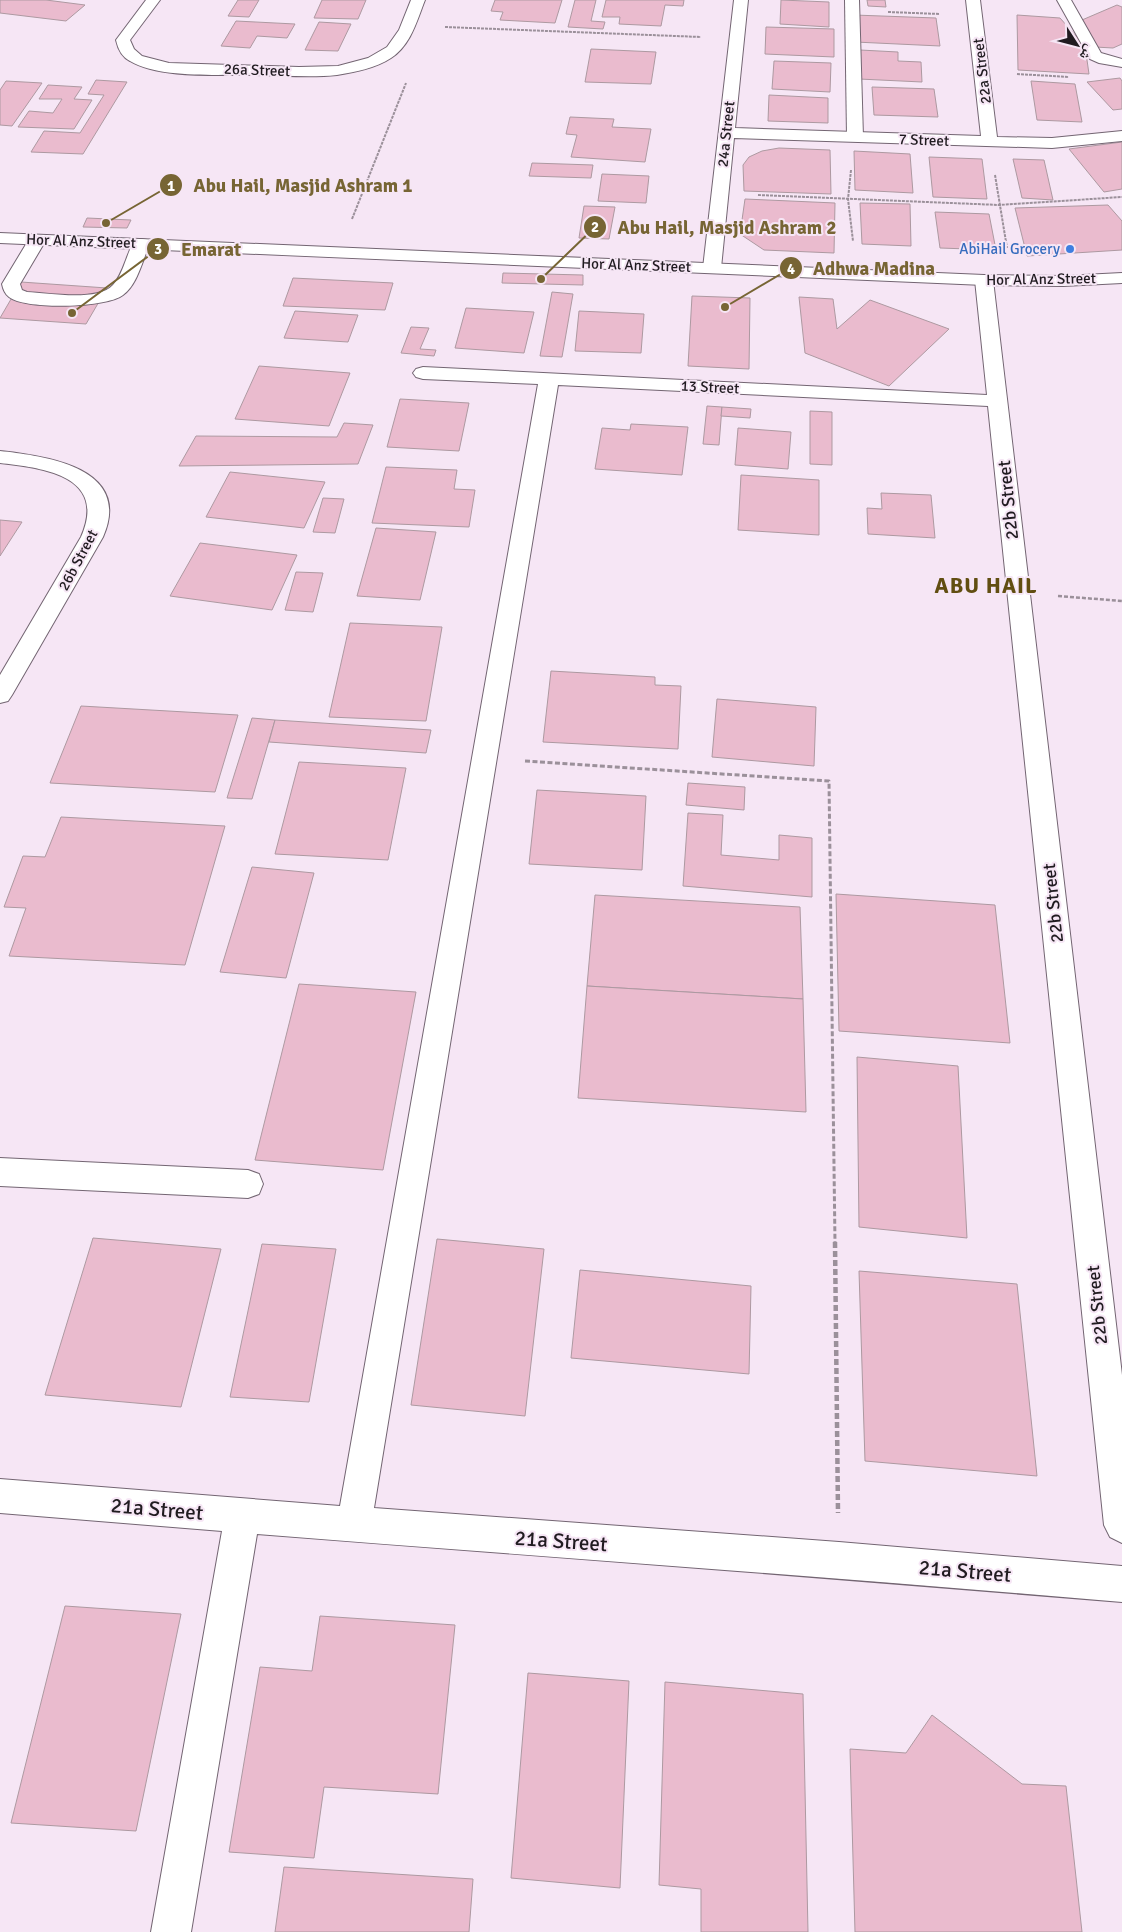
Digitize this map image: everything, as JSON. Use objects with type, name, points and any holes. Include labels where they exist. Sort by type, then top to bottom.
[{"type":"street","name":"26a Street","points":[[153,0],[123,40],[124,48],[132,56],[144,62],[161,66],[307,71],[351,68],[371,63],[386,55],[397,46],[418,0]]},
{"type":"street","name":"24a Street","points":[[712,268],[740,0]]},
{"type":"street","name":"22a Street","points":[[973,0],[990,142]]},
{"type":"street","points":[[1064,0],[1095,56],[1120,63]]},
{"type":"street","points":[[853,5],[855,137]]},
{"type":"street","name":"7 Street","points":[[726,133],[1052,143],[1122,136]]},
{"type":"street","name":"Hor Al Anz Street","points":[[0,238],[984,280],[1122,278]]},
{"type":"street","points":[[37,240],[11,284],[16,294],[91,300],[113,294],[120,289],[141,244]]},
{"type":"street","name":"22b Street","points":[[984,280],[1122,1525]]},
{"type":"street","name":"13 Street","points":[[424,373],[997,401]]},
{"type":"street","points":[[354,1524],[549,379]]},
{"type":"street","name":"26b Street","points":[[0,457],[48,463],[72,472],[88,484],[98,500],[99,518],[92,538],[0,695]]},
{"type":"street","points":[[0,1172],[248,1184]]},
{"type":"street","name":"21a Street","points":[[0,1496],[839,1560],[1122,1584]]},
{"type":"street","points":[[171,1932],[243,1515]]},
{"type":"path","points":[[853,5],[975,16]]},
{"type":"path","points":[[407,26],[736,39]]},
{"type":"path","points":[[982,72],[1074,78],[1109,70],[1120,63]]},
{"type":"path","points":[[339,252],[407,81]]},
{"type":"path","points":[[855,137],[848,198],[856,274]]},
{"type":"path","points":[[984,280],[1008,256],[990,142]]},
{"type":"path","points":[[720,194],[999,205],[1122,197]]},
{"type":"path","points":[[1018,592],[1122,601]]},
{"type":"path","points":[[485,758],[829,781],[839,1560]]},
{"type":"building","points":[[0,0],[46,0],[85,5],[66,21],[0,13]]},
{"type":"building","points":[[238,0],[259,0],[249,17],[228,16]]},
{"type":"building","points":[[322,0],[366,0],[358,19],[314,18]]},
{"type":"building","points":[[495,0],[562,0],[555,23],[500,20],[503,12],[491,11]]},
{"type":"building","points":[[575,0],[596,0],[591,21],[605,22],[603,29],[568,27]]},
{"type":"building","points":[[606,0],[684,0],[683,6],[665,5],[661,26],[619,24],[620,17],[602,17]]},
{"type":"building","points":[[781,0],[829,2],[829,27],[780,24]]},
{"type":"building","points":[[867,0],[885,0],[886,7],[868,6]]},
{"type":"building","points":[[1117,5],[1122,7],[1122,44],[1113,48],[1095,47],[1082,20]]},
{"type":"building","points":[[854,15],[936,18],[940,46],[855,42]]},
{"type":"building","points":[[1017,15],[1060,18],[1085,46],[1089,74],[1018,70]]},
{"type":"building","points":[[236,21],[295,24],[287,38],[257,36],[250,48],[221,46]]},
{"type":"building","points":[[319,22],[351,24],[338,51],[305,50]]},
{"type":"building","points":[[766,27],[834,29],[834,57],[765,54]]},
{"type":"building","points":[[591,49],[656,52],[651,84],[585,82]]},
{"type":"building","points":[[860,50],[898,52],[898,61],[921,62],[922,82],[859,79]]},
{"type":"building","points":[[774,61],[831,63],[830,92],[772,89]]},
{"type":"building","points":[[1120,78],[1122,81],[1122,109],[1113,110],[1087,82]]},
{"type":"building","points":[[96,80],[127,82],[83,154],[31,152],[44,131],[80,133],[104,95],[88,94]]},
{"type":"building","points":[[6,81],[42,83],[12,126],[0,125],[0,90]]},
{"type":"building","points":[[1031,81],[1075,84],[1082,122],[1037,120]]},
{"type":"building","points":[[48,85],[82,87],[74,99],[92,100],[74,129],[18,127],[29,111],[53,113],[62,99],[39,99]]},
{"type":"building","points":[[872,87],[934,89],[938,117],[874,115]]},
{"type":"building","points":[[769,95],[828,98],[828,123],[768,121]]},
{"type":"building","points":[[570,117],[614,119],[612,127],[651,129],[645,162],[571,157],[577,135],[566,134]]},
{"type":"building","points":[[1122,142],[1122,189],[1104,192],[1069,149]]},
{"type":"building","points":[[779,148],[830,150],[831,194],[744,191],[743,165],[749,157],[762,151]]},
{"type":"building","points":[[854,151],[910,154],[913,193],[855,190]]},
{"type":"building","points":[[929,157],[982,159],[987,199],[933,197]]},
{"type":"building","points":[[1013,159],[1044,160],[1053,200],[1022,198]]},
{"type":"building","points":[[532,163],[593,165],[591,178],[529,176]]},
{"type":"building","points":[[602,174],[649,176],[646,203],[598,201]]},
{"type":"building","points":[[745,199],[835,203],[834,253],[764,250],[740,234]]},
{"type":"building","points":[[860,203],[910,204],[911,246],[862,244]]},
{"type":"building","points":[[1108,205],[1122,221],[1122,250],[1027,256],[1015,208]]},
{"type":"building","points":[[584,206],[615,207],[609,239],[579,238]]},
{"type":"building","points":[[935,212],[989,214],[996,250],[940,248]]},
{"type":"building","points":[[87,218],[131,220],[127,228],[83,227]]},
{"type":"building","points":[[503,273],[583,275],[583,285],[502,283]]},
{"type":"building","points":[[293,278],[393,283],[385,310],[283,306]]},
{"type":"building","points":[[21,282],[107,288],[86,324],[0,318]]},
{"type":"building","points":[[552,292],[573,294],[562,357],[540,356]]},
{"type":"building","points":[[692,296],[750,298],[749,369],[688,366]]},
{"type":"building","points":[[799,297],[833,299],[837,329],[870,300],[949,329],[889,386],[805,353]]},
{"type":"building","points":[[466,308],[534,312],[524,353],[455,348]]},
{"type":"building","points":[[295,311],[358,315],[348,342],[284,338]]},
{"type":"building","points":[[579,311],[644,314],[641,353],[575,351]]},
{"type":"building","points":[[411,327],[429,328],[420,349],[436,350],[434,356],[401,353]]},
{"type":"building","points":[[259,366],[350,373],[329,426],[235,419]]},
{"type":"building","points":[[400,399],[469,403],[459,451],[387,447]]},
{"type":"building","points":[[707,406],[722,407],[719,445],[703,444]]},
{"type":"building","points":[[722,407],[751,409],[750,418],[721,416]]},
{"type":"building","points":[[810,411],[832,412],[832,465],[810,464]]},
{"type":"building","points":[[344,423],[373,425],[358,464],[179,466],[196,436],[337,437]]},
{"type":"building","points":[[631,424],[688,427],[682,475],[595,469],[602,428],[630,430]]},
{"type":"building","points":[[738,428],[791,432],[788,469],[735,465]]},
{"type":"building","points":[[386,467],[457,470],[454,489],[475,490],[469,527],[372,523]]},
{"type":"building","points":[[230,472],[325,482],[304,528],[206,517]]},
{"type":"building","points":[[741,475],[819,480],[819,535],[738,530]]},
{"type":"building","points":[[881,493],[931,495],[935,538],[868,534],[867,508],[882,509]]},
{"type":"building","points":[[323,498],[344,499],[335,533],[313,532]]},
{"type":"building","points":[[0,520],[22,522],[0,556]]},
{"type":"building","points":[[376,528],[436,532],[420,600],[357,596]]},
{"type":"building","points":[[200,543],[297,555],[272,610],[170,596]]},
{"type":"building","points":[[296,572],[323,573],[313,612],[285,610]]},
{"type":"building","points":[[350,623],[442,627],[426,721],[329,717]]},
{"type":"building","points":[[551,671],[655,677],[655,685],[681,686],[678,749],[543,742]]},
{"type":"building","points":[[717,699],[816,707],[814,766],[712,757]]},
{"type":"building","points":[[81,706],[238,715],[215,792],[50,783]]},
{"type":"building","points":[[252,718],[275,720],[252,799],[227,798]]},
{"type":"building","points":[[275,720],[431,730],[426,753],[269,742]]},
{"type":"building","points":[[299,762],[406,768],[388,860],[275,854]]},
{"type":"building","points":[[688,783],[745,787],[744,810],[686,805]]},
{"type":"building","points":[[537,790],[646,796],[642,870],[529,864]]},
{"type":"building","points":[[688,813],[723,815],[721,855],[779,860],[779,835],[812,838],[812,897],[683,886]]},
{"type":"building","points":[[61,817],[225,826],[185,965],[9,956],[26,908],[4,907],[23,856],[45,857]]},
{"type":"building","points":[[252,867],[314,873],[286,978],[220,972]]},
{"type":"building","points":[[836,894],[995,905],[1010,1043],[839,1031]]},
{"type":"building","points":[[595,895],[800,907],[803,999],[587,986]]},
{"type":"building","points":[[299,984],[416,992],[383,1170],[255,1160]]},
{"type":"building","points":[[587,986],[803,999],[806,1112],[578,1098]]},
{"type":"building","points":[[857,1057],[958,1066],[967,1238],[859,1227]]},
{"type":"building","points":[[93,1238],[221,1249],[181,1407],[45,1395]]},
{"type":"building","points":[[437,1239],[544,1249],[525,1416],[411,1405]]},
{"type":"building","points":[[262,1244],[336,1249],[309,1402],[230,1397]]},
{"type":"building","points":[[580,1270],[751,1286],[749,1374],[571,1358]]},
{"type":"building","points":[[859,1271],[1017,1284],[1037,1476],[865,1461]]},
{"type":"building","points":[[65,1606],[181,1614],[136,1831],[11,1823]]},
{"type":"building","points":[[320,1616],[455,1625],[438,1794],[324,1787],[314,1858],[229,1852],[260,1667],[312,1671]]},
{"type":"building","points":[[528,1673],[629,1681],[620,1888],[511,1878]]},
{"type":"building","points":[[665,1682],[803,1694],[808,1932],[701,1932],[701,1889],[659,1885]]},
{"type":"building","points":[[932,1715],[1022,1784],[1066,1786],[1082,1932],[855,1932],[850,1749],[906,1753]]},
{"type":"building","points":[[284,1867],[473,1879],[469,1932],[275,1932]]},
{"type":"place","name":"Abu Hail, Masjid Ashram 1","points":[[106,223]]},
{"type":"place","name":"AbiHail Grocery","points":[[1070,249]]},
{"type":"place","name":"Abu Hail, Masjid Ashram 2","points":[[541,279]]},
{"type":"place","name":"Adhwa Madina","points":[[725,307]]},
{"type":"place","name":"Emarat","points":[[72,313]]},
{"type":"district","name":"ABU HAIL","points":[[986,585]]}]
